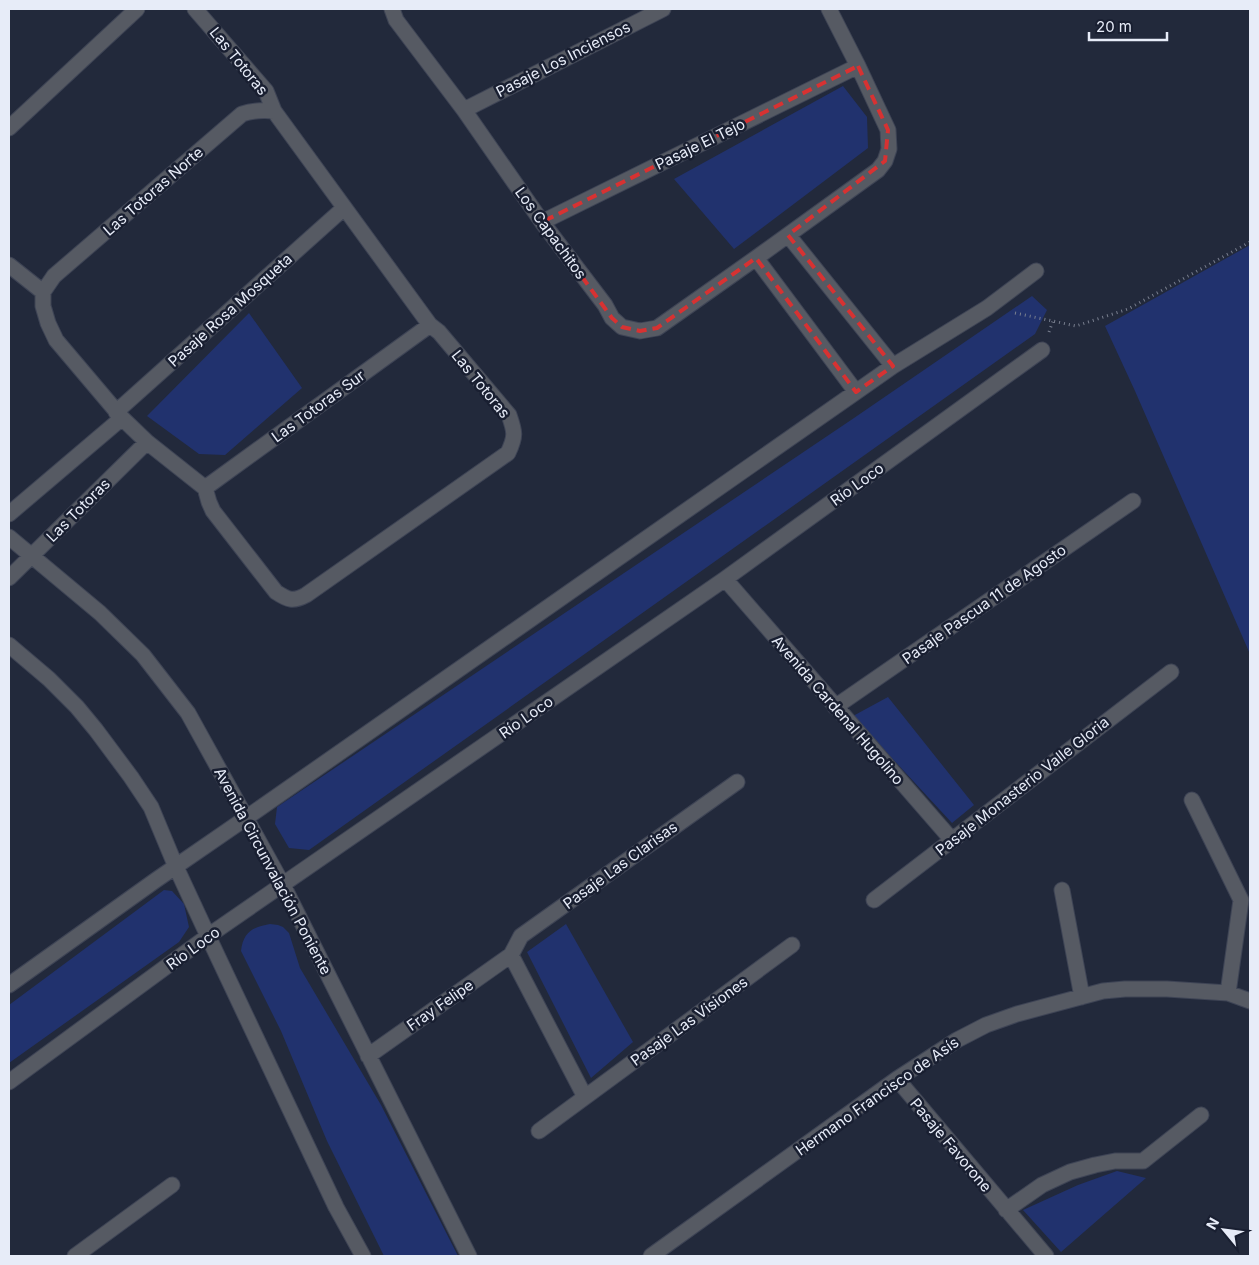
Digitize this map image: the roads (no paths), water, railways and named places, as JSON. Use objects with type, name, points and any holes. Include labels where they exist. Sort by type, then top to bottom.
[{"type":"street","points":[[9,128],[137,9]]},
{"type":"street","name":"Las Totoras","points":[[195,9],[266,91],[274,111],[430,325],[439,332],[509,415],[513,427],[514,440],[508,453],[298,599],[291,600],[276,592],[213,511],[205,488]]},
{"type":"street","name":"Los Capachitos","points":[[392,9],[396,20],[464,110],[542,222],[605,305],[612,318],[622,327],[640,331],[657,328],[878,170],[885,161],[889,149],[888,130],[829,9]]},
{"type":"street","name":"Pasaje Los Inciensos","points":[[464,110],[663,9]]},
{"type":"street","name":"Pasaje El Tejo","points":[[542,222],[858,66]]},
{"type":"street","name":"Las Totoras Norte","points":[[43,292],[54,276],[242,114],[250,111],[274,111]]},
{"type":"street","name":"Pasaje Rosa Mosqueta","points":[[119,415],[344,208]]},
{"type":"street","points":[[788,235],[893,366]]},
{"type":"street","points":[[756,258],[856,392]]},
{"type":"street","points":[[9,265],[43,292],[43,306],[56,340],[119,415],[147,442],[205,488]]},
{"type":"street","points":[[9,985],[893,366],[987,308],[1036,271]]},
{"type":"street","name":"Las Totoras Sur","points":[[205,488],[430,325]]},
{"type":"street","name":"Río Loco","points":[[9,1082],[208,936],[725,579],[1042,350]]},
{"type":"street","points":[[9,514],[119,415]]},
{"type":"street","name":"Las Totoras","points":[[9,578],[147,442]]},
{"type":"street","name":"Pasaje Pascua 11 de Agosto","points":[[835,707],[1133,501]]},
{"type":"street","name":"Avenida Circunvalación Poniente","points":[[9,537],[144,654],[188,713],[283,885],[469,1256]]},
{"type":"street","name":"Avenida Cardenal Hugolino","points":[[725,579],[952,840]]},
{"type":"street","points":[[9,645],[49,679],[76,707],[96,730],[151,807],[208,936],[336,1207],[363,1256]]},
{"type":"street","name":"Pasaje Monasterio Valle Gloria","points":[[874,900],[1170,672]]},
{"type":"street","name":"Pasaje Las Clarisas","points":[[511,955],[522,936],[737,782]]},
{"type":"street","points":[[1192,800],[1241,900],[1228,993]]},
{"type":"street","points":[[1062,890],[1082,997]]},
{"type":"street","name":"Pasaje Las Visiones","points":[[539,1131],[792,945]]},
{"type":"street","points":[[511,955],[585,1097]]},
{"type":"street","name":"Fray Felipe","points":[[368,1056],[511,955]]},
{"type":"street","name":"Hermano Francisco de Asís","points":[[651,1256],[897,1080],[957,1040],[986,1025],[1017,1014],[1104,991],[1125,989],[1167,989],[1228,993],[1249,1000]]},
{"type":"street","name":"Pasaje Favorone","points":[[897,1080],[1046,1256]]},
{"type":"street","points":[[1006,1210],[1042,1185],[1070,1172],[1115,1162],[1143,1162],[1201,1115]]},
{"type":"street","points":[[75,1256],[172,1184]]}]
